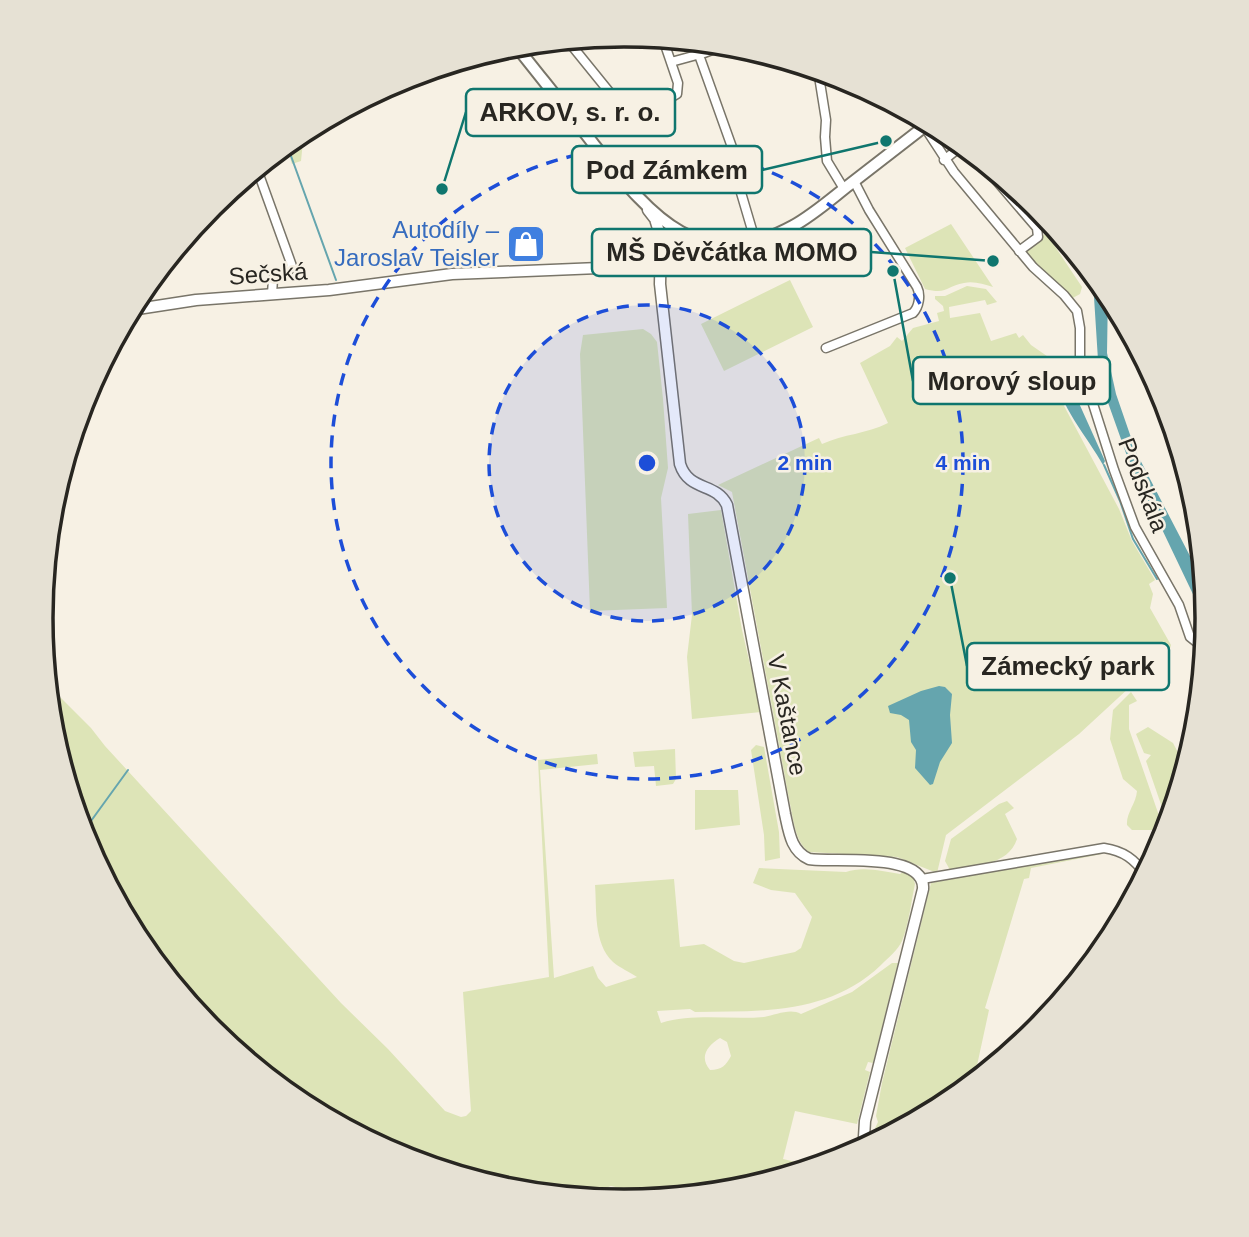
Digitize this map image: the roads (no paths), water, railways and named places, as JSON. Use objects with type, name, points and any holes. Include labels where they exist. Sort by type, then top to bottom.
[{"type":"main road","points":[[524,56],[643,204],[675,229],[706,242],[750,241],[796,225],[919,130]]},
{"type":"street","points":[[583,130],[616,111],[629,112],[677,94],[678,83],[666,48]]},
{"type":"street","points":[[575,49],[615,99],[616,111]]},
{"type":"street","points":[[671,62],[704,53]]},
{"type":"street","points":[[699,55],[733,150],[734,167],[750,241]]},
{"type":"street","points":[[820,82],[826,120],[827,161],[844,189]]},
{"type":"street","name":"Podskála","points":[[934,139],[944,159],[1019,251],[1077,311],[1080,363],[1111,462],[1135,527],[1179,605],[1189,635],[1195,641]]},
{"type":"street","points":[[944,159],[953,152]]},
{"type":"street","points":[[260,179],[292,266],[272,279],[272,294]]},
{"type":"street","points":[[826,348],[913,313],[917,308],[919,292],[869,210],[855,181]]},
{"type":"street","points":[[1016,203],[1039,234],[1036,240],[1019,251]]},
{"type":"street","points":[[643,204],[660,233],[662,259]]},
{"type":"street","points":[[661,244],[664,235],[675,229]]},
{"type":"street","points":[[662,259],[673,244],[675,229]]},
{"type":"street","name":"Sečská","points":[[146,308],[196,300],[329,290],[465,273],[615,268],[702,248],[750,241]]},
{"type":"street","name":"V Kaštance","points":[[662,259],[660,290],[681,467],[685,476],[716,493],[727,505],[785,814],[795,848],[801,855],[814,859],[884,862],[904,866],[917,872],[922,879]]},
{"type":"street","points":[[864,1137],[865,1121],[923,889],[922,879],[1104,849],[1127,855],[1139,866]]},
{"type":"water","points":[[1092,291],[1108,315],[1107,353],[1116,394],[1136,452],[1193,562],[1195,599],[1127,456],[1106,397],[1098,360]]},
{"type":"water","points":[[1064,365],[1070,368],[1069,381],[1105,461],[1103,465],[1061,395],[1056,371]]},
{"type":"water","points":[[939,686],[945,687],[952,694],[952,743],[940,762],[933,784],[930,785],[915,768],[916,750],[911,742],[909,720],[890,713],[888,706]]},
{"type":"waterway","points":[[291,155],[336,280]]},
{"type":"waterway","points":[[1104,465],[1133,539],[1157,579]]},
{"type":"waterway","points":[[91,821],[128,770]]},
{"type":"place","name":"Pod Zámkem","points":[[886,141]]},
{"type":"place","name":"ARKOV, s. r. o.","points":[[442,189]]},
{"type":"place","name":"Autodíly – Jaroslav Teisler","points":[[526,244]]},
{"type":"place","name":"MŠ Děvčátka MOMO","points":[[993,261]]},
{"type":"place","name":"Morový sloup","points":[[893,271]]},
{"type":"place","name":"Zámecký park","points":[[950,578]]}]
